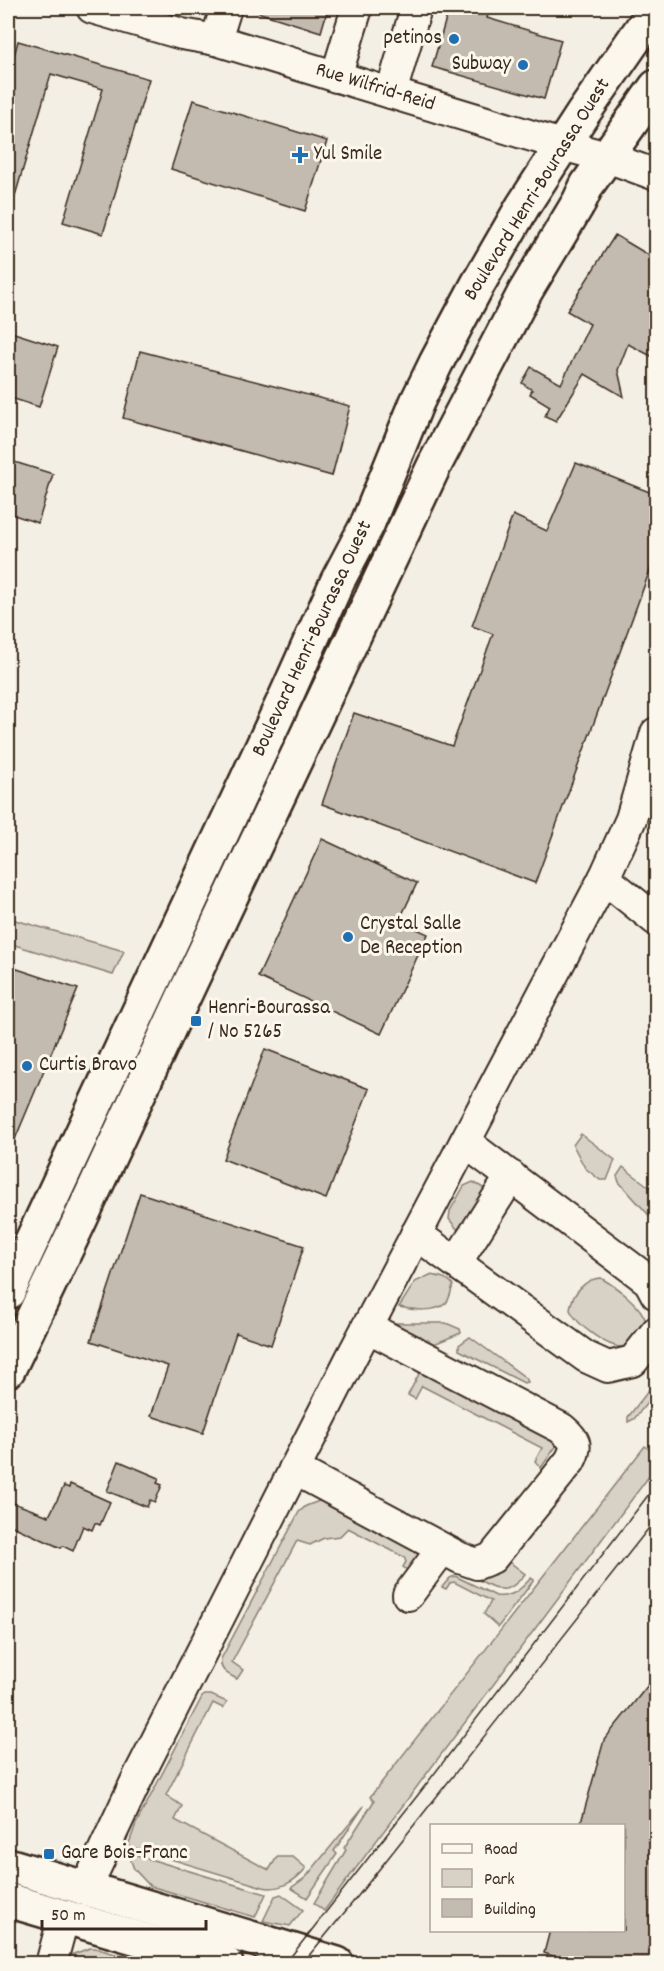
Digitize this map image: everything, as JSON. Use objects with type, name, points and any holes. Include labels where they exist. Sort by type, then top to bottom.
[{"type":"main road","name":"Boulevard Henri-Bourassa Ouest","points":[[8,1293],[338,580],[367,525],[417,402],[500,245],[562,145],[657,8]]},
{"type":"main road","name":"Boulevard Henri-Bourassa Ouest","points":[[8,1370],[80,1222],[439,456],[525,292],[587,185],[657,87]]},
{"type":"main road","points":[[8,1865],[337,1964]]},
{"type":"main road","points":[[8,1900],[225,1964]]},
{"type":"street","name":"Rue Wilfrid-Reid","points":[[92,8],[182,34],[216,40],[607,157],[657,175]]},
{"type":"street","points":[[216,40],[226,8]]},
{"type":"street","points":[[336,77],[357,8]]},
{"type":"street","points":[[391,93],[416,8]]},
{"type":"street","points":[[86,1888],[139,1775],[294,1469],[604,878],[631,819],[657,733]]},
{"type":"street","points":[[604,878],[657,920]]},
{"type":"street","points":[[465,1142],[649,1281],[657,1294]]},
{"type":"street","points":[[456,1263],[511,1176]]},
{"type":"street","points":[[416,1234],[586,1357],[608,1367],[633,1361],[657,1332]]},
{"type":"street","points":[[294,1469],[442,1549],[477,1564],[492,1557],[570,1461],[575,1445],[573,1437],[561,1428],[367,1327]]},
{"type":"street","points":[[408,1594],[442,1549]]},
{"type":"street","points":[[51,1964],[64,1916]]},
{"type":"green space","points":[[8,918],[124,951],[113,975],[8,943]]},
{"type":"green space","points":[[581,1134],[615,1160],[607,1180],[600,1180],[585,1168],[573,1145]]},
{"type":"green space","points":[[623,1167],[656,1192],[656,1223],[619,1182],[617,1176]]},
{"type":"green space","points":[[473,1182],[485,1189],[463,1229],[457,1229],[449,1219],[450,1211],[464,1186]]},
{"type":"green space","points":[[430,1275],[446,1279],[453,1285],[446,1303],[430,1309],[417,1310],[399,1307],[415,1282]]},
{"type":"green space","points":[[601,1278],[621,1291],[644,1316],[646,1322],[625,1347],[610,1344],[594,1335],[579,1322],[570,1310],[573,1299],[580,1288],[590,1281]]},
{"type":"green space","points":[[393,1323],[446,1323],[460,1329],[461,1333],[429,1346],[393,1326]]},
{"type":"green space","points":[[470,1337],[526,1378],[528,1382],[524,1383],[459,1350],[459,1345]]},
{"type":"green space","points":[[421,1370],[559,1442],[541,1468],[535,1461],[542,1448],[422,1386],[415,1399],[408,1395]]},
{"type":"green space","points":[[656,1381],[656,1392],[634,1419],[628,1422],[628,1417]]},
{"type":"green space","points":[[645,1446],[656,1455],[656,1467],[324,1911],[314,1903],[346,1850],[344,1848],[374,1801],[370,1797]]},
{"type":"green space","points":[[319,1501],[423,1553],[411,1573],[403,1567],[406,1562],[404,1557],[348,1528],[340,1536],[324,1538],[310,1545],[297,1541],[232,1662],[243,1670],[237,1679],[223,1669],[221,1659],[299,1512],[306,1506]]},
{"type":"green space","points":[[507,1560],[525,1574],[513,1586],[507,1589],[496,1588],[475,1578]]},
{"type":"green space","points":[[455,1576],[496,1596],[507,1596],[520,1589],[531,1578],[534,1580],[498,1627],[484,1614],[491,1601],[454,1582],[450,1583],[446,1589],[442,1587]]},
{"type":"green space","points":[[205,1695],[211,1695],[227,1702],[223,1708],[213,1703],[166,1795],[182,1806],[175,1820],[269,1870],[277,1857],[293,1857],[306,1868],[287,1884],[275,1888],[263,1887],[128,1846],[136,1824]]},
{"type":"green space","points":[[364,1806],[334,1851],[337,1854],[307,1898],[291,1888],[306,1877]]},
{"type":"green space","points":[[133,1854],[266,1894],[255,1917],[150,1886],[134,1869],[131,1861]]},
{"type":"green space","points":[[281,1894],[303,1910],[290,1926],[263,1921],[275,1896]]},
{"type":"green space","points":[[90,1948],[145,1963],[62,1964],[68,1956]]},
{"type":"building","points":[[257,8],[328,8],[321,32],[257,12]]},
{"type":"building","points":[[449,8],[490,8],[487,18],[561,40],[544,99],[432,67]]},
{"type":"building","points":[[18,41],[149,79],[103,234],[63,222],[103,89],[51,74],[12,206],[8,205],[8,78]]},
{"type":"building","points":[[193,100],[327,141],[305,211],[171,169]]},
{"type":"building","points":[[615,235],[657,260],[657,359],[628,344],[618,370],[624,397],[585,374],[556,421],[545,416],[550,406],[530,394],[532,390],[522,383],[531,367],[561,384],[590,324],[567,311]]},
{"type":"building","points":[[8,331],[58,347],[39,407],[8,397]]},
{"type":"building","points":[[140,351],[350,406],[332,476],[123,418]]},
{"type":"building","points":[[8,460],[53,474],[38,523],[8,513]]},
{"type":"building","points":[[576,463],[657,495],[657,551],[535,883],[322,804],[354,713],[452,746],[493,634],[472,626],[513,515],[547,531]]},
{"type":"building","points":[[322,839],[417,883],[399,921],[428,934],[381,1034],[258,977]]},
{"type":"building","name":"Curtis Bravo","points":[[8,966],[78,989],[8,1156]]},
{"type":"building","points":[[265,1049],[369,1089],[326,1199],[223,1159]]},
{"type":"building","points":[[140,1193],[304,1246],[271,1345],[236,1333],[203,1433],[151,1416],[168,1366],[91,1341]]},
{"type":"building","points":[[119,1461],[159,1478],[157,1483],[162,1485],[155,1502],[150,1500],[147,1507],[107,1491]]},
{"type":"building","points":[[70,1484],[110,1502],[100,1525],[95,1523],[92,1530],[83,1526],[73,1551],[63,1546],[61,1548],[8,1524],[8,1501],[49,1516],[64,1486],[69,1488]]},
{"type":"building","points":[[657,1674],[657,1964],[576,1964],[544,1953],[549,1932],[625,1932],[625,1824],[581,1824],[604,1740]]},
{"type":"tram line","points":[[285,1964],[656,1485]]},
{"type":"tram line","points":[[302,1964],[656,1519]]},
{"type":"place","name":"petinos","points":[[454,39]]},
{"type":"place","name":"Subway","points":[[523,65]]},
{"type":"place","name":"Yul Smile","points":[[300,155]]},
{"type":"place","name":"Crystal Salle De Reception","points":[[348,937]]},
{"type":"place","name":"Henri-Bourassa / No 5265","points":[[196,1021]]},
{"type":"place","name":"Curtis Bravo","points":[[27,1066]]},
{"type":"place","name":"Gare Bois-Franc","points":[[49,1854]]}]
